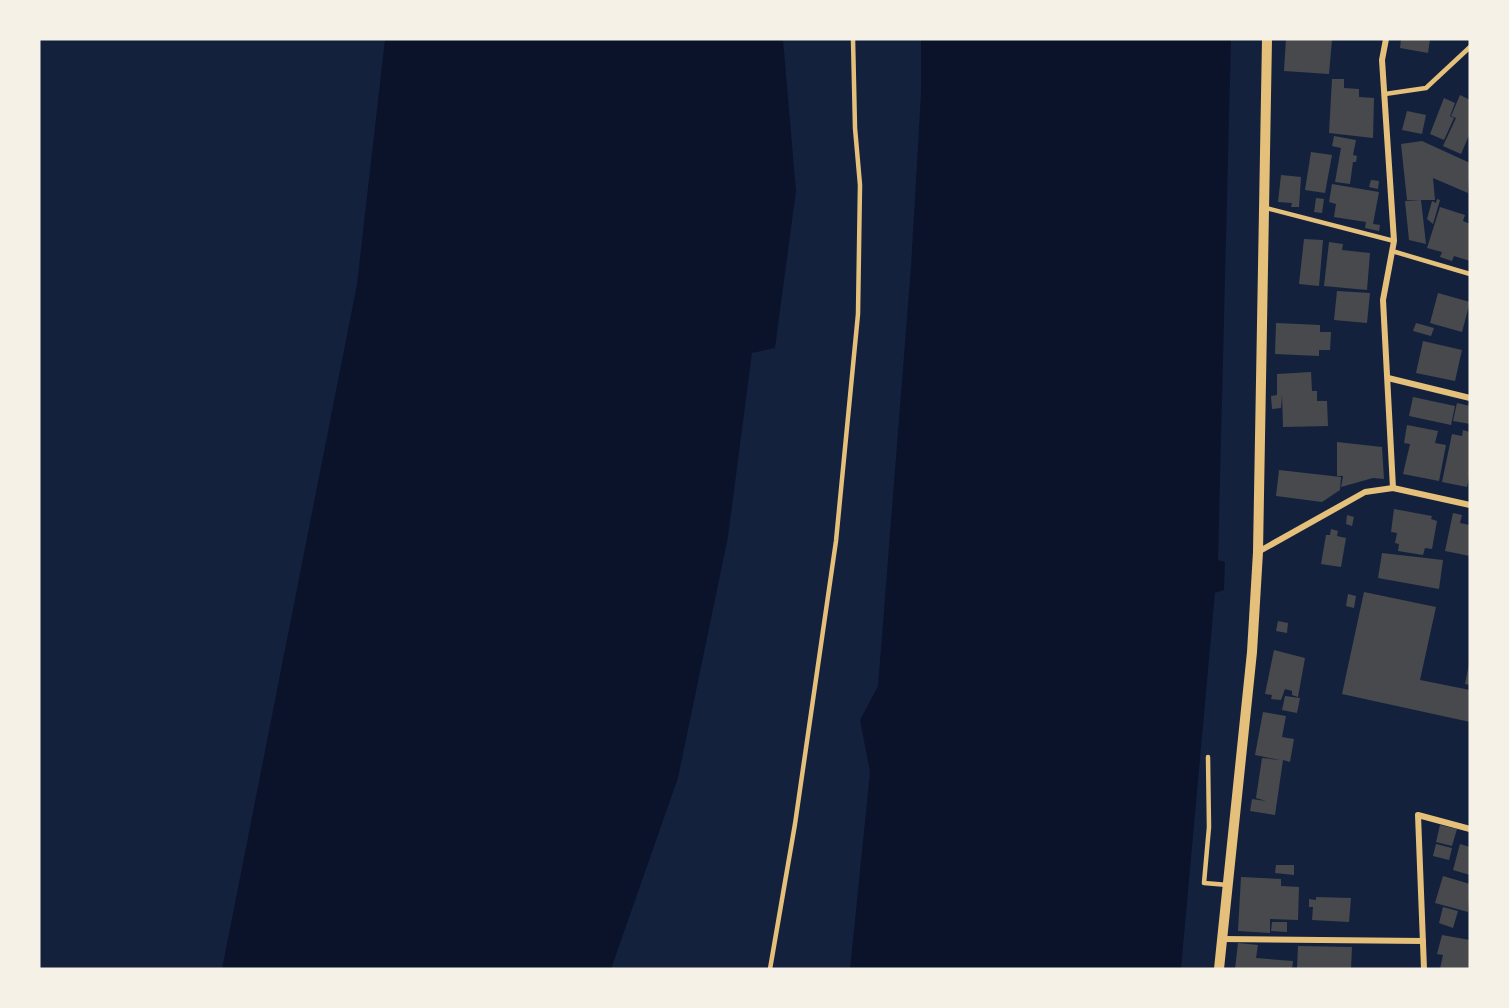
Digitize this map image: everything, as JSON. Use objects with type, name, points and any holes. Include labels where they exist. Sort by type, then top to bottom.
[{"type":"street","points":[[1220,969],[1252,652],[1258,552],[1267,39]]},
{"type":"street","points":[[1386,39],[1382,60],[1394,241],[1383,300],[1393,488]]},
{"type":"street","points":[[1388,378],[1470,398]]},
{"type":"street","points":[[1258,552],[1365,492],[1393,488],[1470,505]]},
{"type":"street","points":[[1424,969],[1418,815],[1470,829]]},
{"type":"street","points":[[1223,939],[1423,941]]},
{"type":"lane","points":[[770,969],[795,824],[836,541],[858,314],[860,185],[855,128],[853,39]]},
{"type":"lane","points":[[1385,94],[1426,88],[1470,47]]},
{"type":"lane","points":[[1263,207],[1394,241]]},
{"type":"lane","points":[[1392,250],[1470,274]]},
{"type":"lane","points":[[1208,757],[1209,827],[1204,883],[1228,885]]},
{"type":"water","points":[[385,39],[783,39],[796,191],[775,348],[752,353],[728,537],[678,778],[611,969],[222,969],[357,284]]},
{"type":"water","points":[[921,39],[1231,39],[1218,560],[1225,562],[1224,590],[1215,593],[1181,969],[850,969],[870,772],[860,720],[878,686],[911,266],[921,93]]},
{"type":"building","points":[[1286,39],[1332,40],[1329,74],[1284,71]]},
{"type":"building","points":[[1401,39],[1430,39],[1428,53],[1400,48]]},
{"type":"building","points":[[1332,79],[1344,79],[1344,88],[1359,89],[1359,97],[1374,98],[1373,138],[1329,133]]},
{"type":"building","points":[[1460,95],[1470,100],[1470,133],[1461,154],[1443,146],[1456,118],[1451,116]]},
{"type":"building","points":[[1444,98],[1455,103],[1450,116],[1454,118],[1444,140],[1430,134]]},
{"type":"building","points":[[1407,111],[1426,115],[1422,134],[1402,130]]},
{"type":"building","points":[[1334,136],[1356,140],[1353,155],[1357,156],[1356,162],[1353,162],[1350,184],[1335,182],[1341,148],[1332,146]]},
{"type":"building","points":[[1422,141],[1470,163],[1468,193],[1433,178],[1435,200],[1407,200],[1401,144]]},
{"type":"building","points":[[1311,152],[1332,155],[1325,193],[1305,190]]},
{"type":"building","points":[[1281,175],[1301,177],[1299,207],[1291,207],[1292,203],[1278,202]]},
{"type":"building","points":[[1371,180],[1379,181],[1378,189],[1369,187]]},
{"type":"building","points":[[1332,184],[1379,192],[1373,224],[1380,225],[1379,231],[1365,228],[1366,222],[1334,217],[1336,204],[1329,202]]},
{"type":"building","points":[[1316,198],[1324,199],[1322,213],[1314,212]]},
{"type":"building","points":[[1437,199],[1440,200],[1433,224],[1427,219],[1432,201],[1436,203]]},
{"type":"building","points":[[1421,200],[1426,244],[1409,240],[1405,201]]},
{"type":"building","points":[[1440,207],[1465,215],[1463,221],[1470,224],[1470,261],[1454,256],[1452,261],[1440,257],[1442,252],[1427,248]]},
{"type":"building","points":[[1304,239],[1323,240],[1319,286],[1299,284]]},
{"type":"building","points":[[1329,242],[1343,244],[1342,250],[1370,253],[1367,290],[1324,286]]},
{"type":"building","points":[[1337,291],[1370,293],[1367,323],[1334,320]]},
{"type":"building","points":[[1438,293],[1470,302],[1462,332],[1430,323]]},
{"type":"building","points":[[1276,323],[1320,325],[1320,332],[1331,332],[1330,350],[1319,350],[1319,356],[1275,354]]},
{"type":"building","points":[[1416,323],[1434,328],[1431,336],[1413,331]]},
{"type":"building","points":[[1423,341],[1462,350],[1455,381],[1416,373]]},
{"type":"building","points":[[1311,372],[1312,391],[1317,391],[1317,401],[1327,401],[1328,426],[1283,427],[1282,395],[1281,408],[1272,409],[1271,396],[1277,395],[1277,374]]},
{"type":"building","points":[[1413,397],[1455,406],[1451,425],[1409,416]]},
{"type":"building","points":[[1457,403],[1470,406],[1470,424],[1453,421]]},
{"type":"building","points":[[1407,425],[1438,431],[1435,443],[1446,445],[1439,481],[1403,474],[1410,444],[1404,443]]},
{"type":"building","points":[[1463,430],[1470,432],[1470,473],[1467,487],[1442,482],[1452,434],[1462,436]]},
{"type":"building","points":[[1337,442],[1382,447],[1384,479],[1373,478],[1341,487],[1343,476],[1337,476]]},
{"type":"building","points":[[1279,470],[1341,477],[1340,490],[1322,502],[1276,496]]},
{"type":"building","points":[[1394,509],[1432,516],[1431,519],[1437,521],[1432,549],[1425,548],[1423,555],[1398,551],[1399,544],[1395,543],[1397,533],[1391,532]]},
{"type":"building","points":[[1453,513],[1462,515],[1460,523],[1470,525],[1470,556],[1445,551]]},
{"type":"building","points":[[1347,515],[1354,517],[1352,526],[1346,524]]},
{"type":"building","points":[[1331,529],[1338,531],[1337,536],[1346,538],[1341,567],[1321,564],[1326,535],[1330,535]]},
{"type":"building","points":[[1382,553],[1443,560],[1439,589],[1378,578]]},
{"type":"building","points":[[1364,592],[1436,607],[1420,680],[1470,690],[1470,722],[1342,694]]},
{"type":"building","points":[[1348,594],[1356,596],[1354,608],[1346,606]]},
{"type":"building","points":[[1278,621],[1288,623],[1287,633],[1276,631]]},
{"type":"building","points":[[1274,650],[1305,658],[1298,697],[1292,695],[1292,691],[1285,689],[1281,700],[1271,699],[1272,695],[1265,694]]},
{"type":"building","points":[[1470,664],[1470,685],[1465,684]]},
{"type":"building","points":[[1285,696],[1300,698],[1297,713],[1282,710]]},
{"type":"building","points":[[1263,712],[1286,716],[1282,737],[1294,739],[1290,762],[1283,760],[1275,815],[1250,811],[1252,799],[1266,801],[1256,798],[1262,758],[1280,760],[1255,755]]},
{"type":"building","points":[[1440,825],[1457,829],[1452,846],[1436,842]]},
{"type":"building","points":[[1436,844],[1452,848],[1449,860],[1433,856]]},
{"type":"building","points":[[1460,844],[1470,847],[1470,875],[1453,870]]},
{"type":"building","points":[[1276,865],[1294,865],[1294,875],[1275,873]]},
{"type":"building","points":[[1443,876],[1470,884],[1468,912],[1435,903]]},
{"type":"building","points":[[1241,877],[1281,879],[1281,886],[1299,887],[1298,920],[1270,919],[1270,933],[1238,931]]},
{"type":"building","points":[[1316,897],[1351,898],[1349,922],[1312,920],[1313,907],[1309,907],[1309,899],[1316,900]]},
{"type":"building","points":[[1443,907],[1458,911],[1453,928],[1439,923]]},
{"type":"building","points":[[1272,922],[1287,922],[1287,932],[1271,931]]},
{"type":"building","points":[[1442,935],[1470,940],[1470,969],[1440,969],[1443,955],[1437,954]]},
{"type":"building","points":[[1238,943],[1258,945],[1256,958],[1293,961],[1292,969],[1235,969]]},
{"type":"building","points":[[1298,946],[1352,947],[1351,969],[1297,969]]}]
